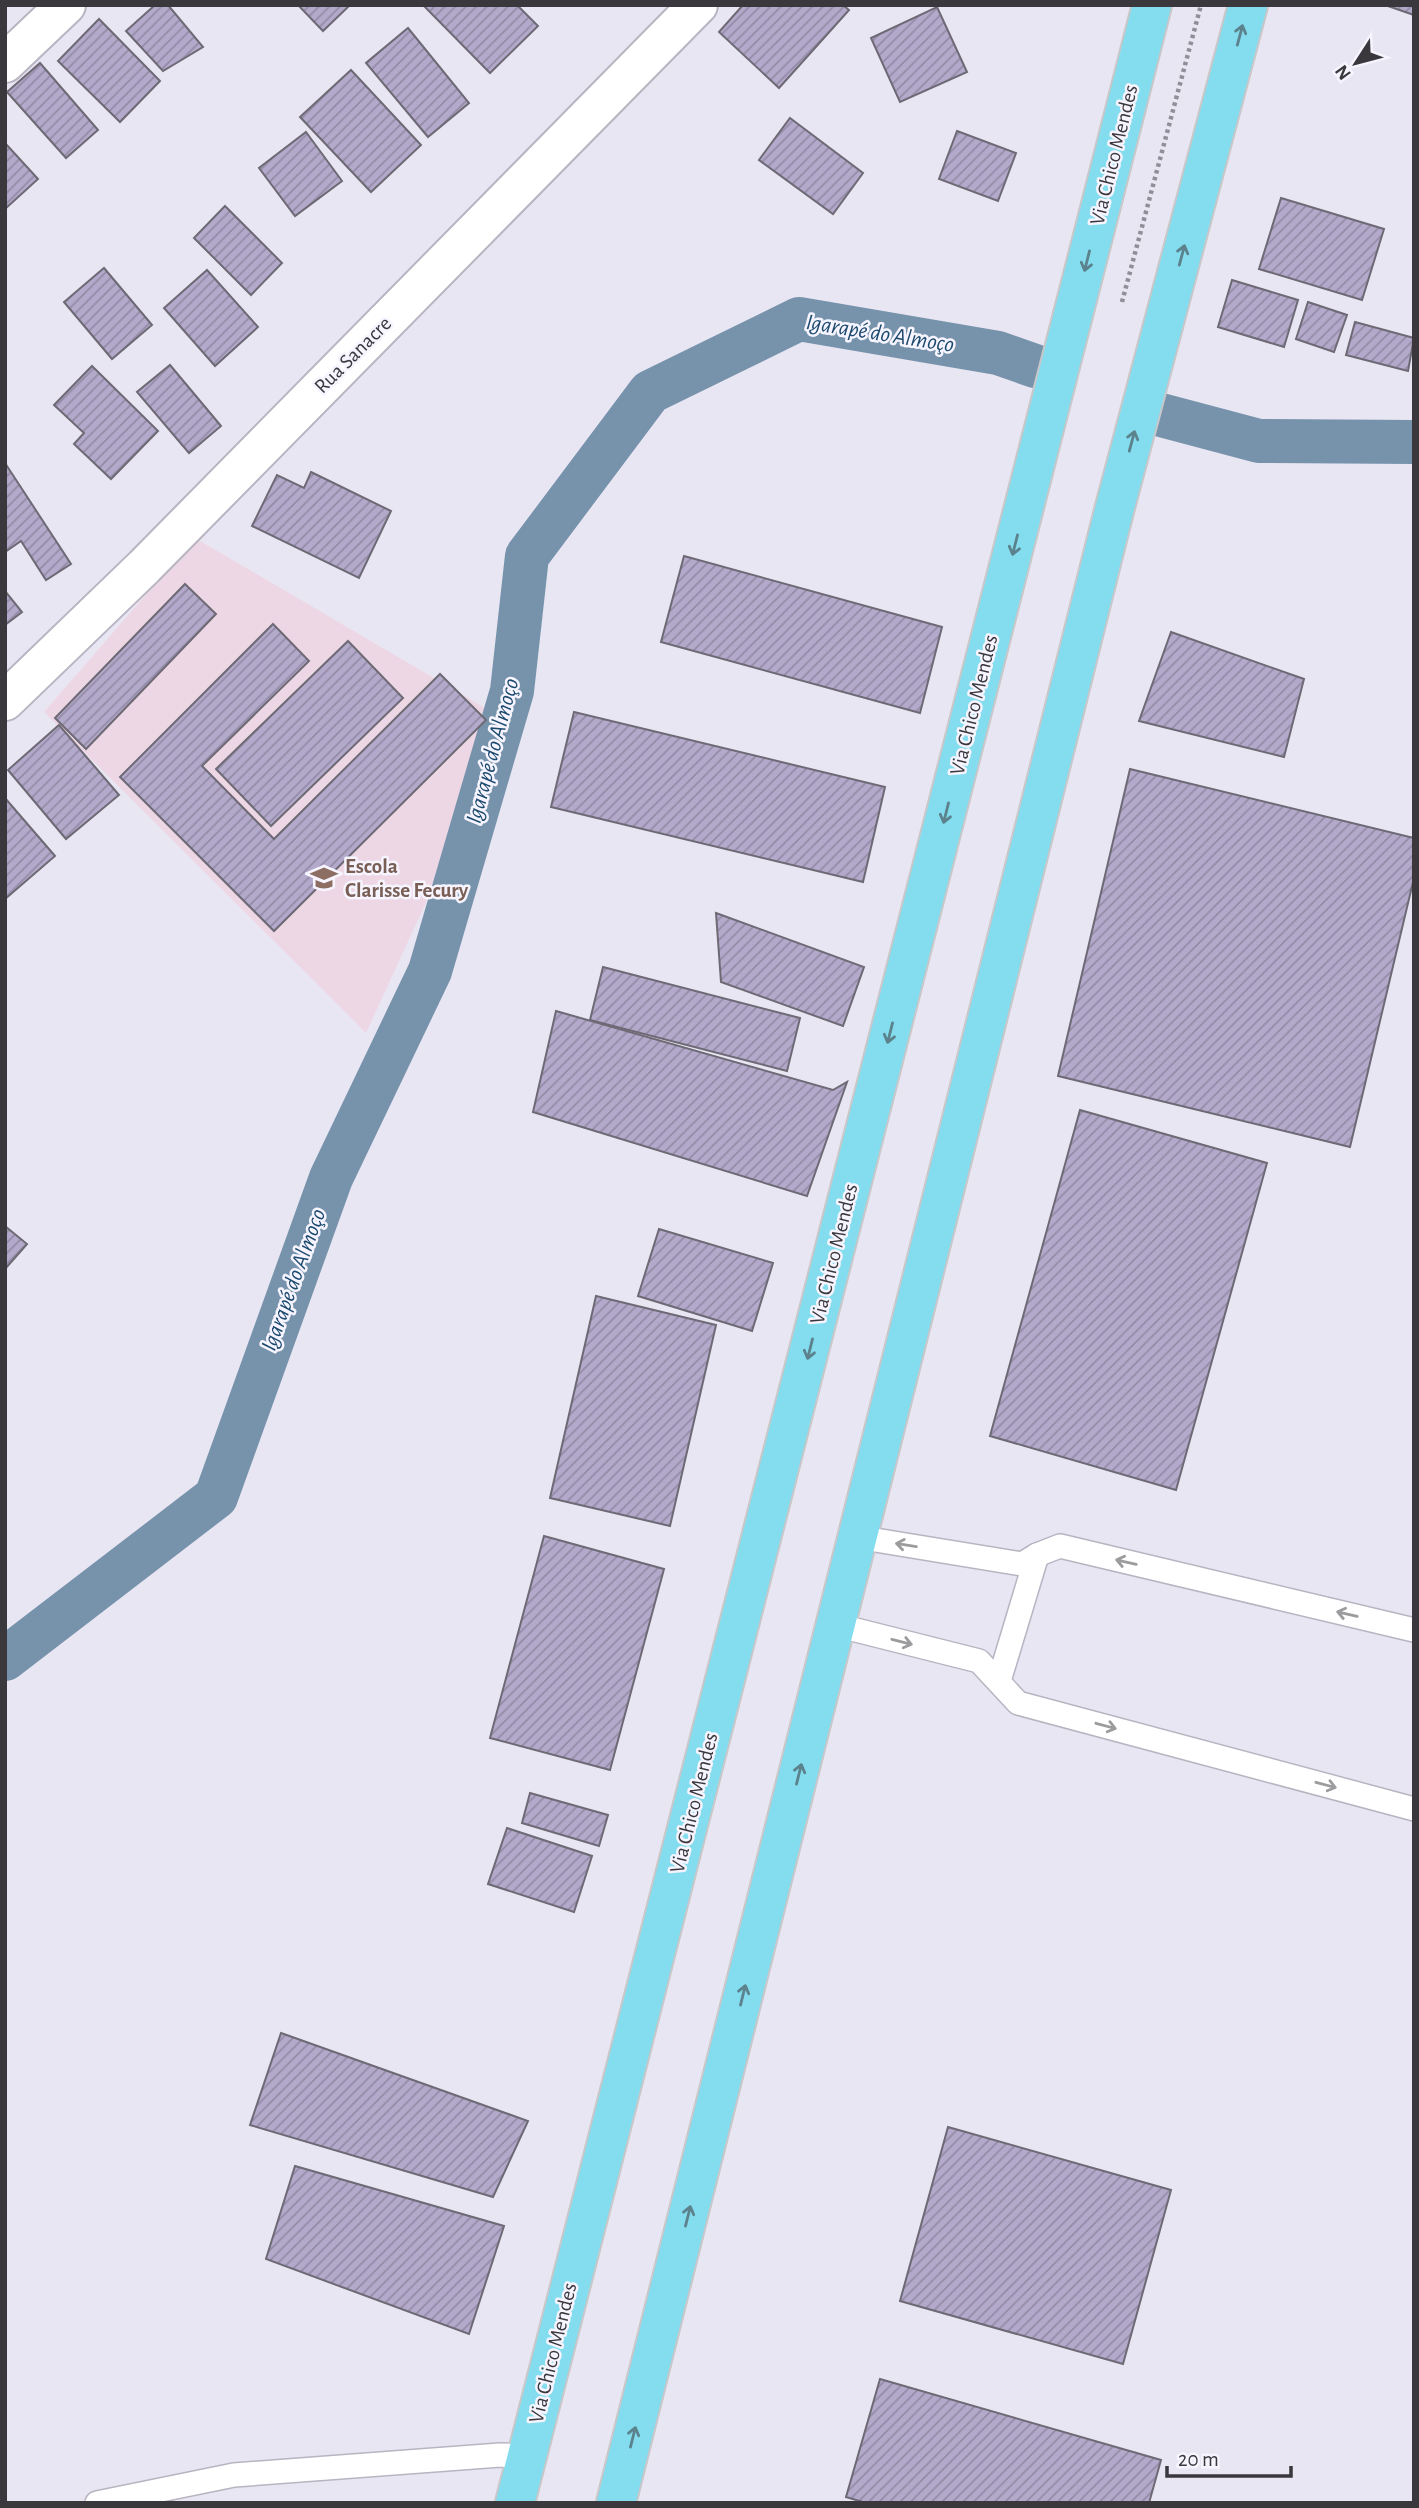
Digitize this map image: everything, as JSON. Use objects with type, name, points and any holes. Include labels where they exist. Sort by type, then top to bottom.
[{"type":"main road","name":"Via Chico Mendes","points":[[515,2503],[1152,5]]},
{"type":"main road","points":[[617,2503],[1115,508],[1248,5]]},
{"type":"street","points":[[5,63],[66,5]]},
{"type":"street","name":"Rua Sanacre","points":[[5,701],[154,557],[698,5]]},
{"type":"lane","points":[[857,1537],[1022,1564],[1060,1546],[1414,1630]]},
{"type":"lane","points":[[999,1681],[1037,1555]]},
{"type":"lane","points":[[836,1625],[979,1661],[1018,1703],[1414,1809]]},
{"type":"lane","points":[[97,2503],[234,2475],[500,2455],[527,2456]]},
{"type":"path","points":[[1120,308],[1201,5]]},
{"type":"shaded area","name":"Escola Clarisse Fecury","points":[[195,538],[509,722],[366,1033],[44,712]]},
{"type":"building","points":[[155,5],[168,5],[203,47],[163,71],[126,31]]},
{"type":"building","points":[[298,5],[350,5],[323,31]]},
{"type":"building","points":[[423,5],[517,5],[538,26],[490,73]]},
{"type":"building","points":[[743,5],[843,5],[849,10],[779,88],[719,32]]},
{"type":"building","points":[[1385,5],[1414,5],[1414,15]]},
{"type":"building","points":[[937,7],[967,72],[900,102],[871,38]]},
{"type":"building","points":[[99,19],[160,81],[120,122],[58,61]]},
{"type":"building","points":[[408,28],[469,103],[428,137],[366,63]]},
{"type":"building","points":[[40,63],[98,130],[66,158],[7,92]]},
{"type":"building","points":[[351,70],[421,145],[371,192],[300,117]]},
{"type":"building","points":[[790,118],[863,173],[833,214],[759,160]]},
{"type":"building","points":[[957,131],[1016,153],[998,201],[939,179]]},
{"type":"building","points":[[306,132],[342,181],[295,216],[259,168]]},
{"type":"building","points":[[5,143],[38,179],[5,209]]},
{"type":"building","points":[[1281,198],[1384,229],[1362,300],[1259,269]]},
{"type":"building","points":[[225,206],[282,263],[251,295],[194,238]]},
{"type":"building","points":[[104,268],[152,325],[112,359],[64,302]]},
{"type":"building","points":[[207,270],[258,327],[215,366],[164,308]]},
{"type":"building","points":[[1232,280],[1298,300],[1284,347],[1218,327]]},
{"type":"building","points":[[1308,302],[1347,315],[1334,352],[1296,339]]},
{"type":"building","points":[[1355,322],[1414,338],[1408,371],[1346,355]]},
{"type":"building","points":[[170,365],[221,426],[189,453],[137,392]]},
{"type":"building","points":[[92,366],[158,431],[111,479],[74,444],[84,433],[54,405]]},
{"type":"building","points":[[5,463],[71,564],[46,580],[21,541],[5,552]]},
{"type":"building","points":[[311,472],[391,511],[359,578],[252,526],[277,475],[304,488]]},
{"type":"building","points":[[684,556],[942,627],[920,713],[661,642]]},
{"type":"building","points":[[185,584],[216,614],[86,749],[55,718]]},
{"type":"building","points":[[5,591],[22,612],[5,625]]},
{"type":"building","points":[[273,624],[309,661],[202,766],[274,839],[440,674],[486,720],[274,931],[120,777]]},
{"type":"building","points":[[1171,632],[1304,679],[1284,757],[1139,721]]},
{"type":"building","points":[[348,641],[403,698],[271,826],[216,769]]},
{"type":"building","points":[[574,712],[885,787],[863,882],[551,807]]},
{"type":"building","points":[[59,725],[119,795],[66,839],[8,770]]},
{"type":"building","points":[[1130,769],[1414,838],[1414,878],[1350,1147],[1058,1076]]},
{"type":"building","points":[[5,798],[55,856],[5,899]]},
{"type":"building","points":[[716,913],[864,967],[843,1026],[721,982]]},
{"type":"building","points":[[603,967],[800,1018],[787,1071],[590,1020]]},
{"type":"building","points":[[556,1011],[833,1090],[847,1082],[807,1196],[533,1112]]},
{"type":"building","points":[[1080,1110],[1267,1163],[1176,1490],[990,1436]]},
{"type":"building","points":[[5,1226],[27,1244],[5,1269]]},
{"type":"building","points":[[659,1229],[773,1263],[752,1331],[638,1296]]},
{"type":"building","points":[[596,1296],[716,1325],[670,1526],[550,1498]]},
{"type":"building","points":[[544,1536],[664,1569],[610,1770],[490,1738]]},
{"type":"building","points":[[530,1793],[608,1815],[599,1846],[522,1823]]},
{"type":"building","points":[[507,1828],[592,1856],[574,1912],[488,1884]]},
{"type":"building","points":[[281,2033],[528,2121],[493,2197],[250,2125]]},
{"type":"building","points":[[948,2127],[1171,2190],[1123,2364],[900,2301]]},
{"type":"building","points":[[295,2166],[504,2226],[469,2334],[266,2259]]},
{"type":"building","points":[[880,2379],[1161,2460],[1149,2503],[866,2503],[846,2497]]},
{"type":"waterway","name":"Igarapé do Almoço","points":[[5,1659],[216,1497],[331,1178],[430,971],[512,691],[527,556],[650,392],[799,319],[998,353],[1035,366]]},
{"type":"waterway","name":"Igarapé do Almoço","points":[[1161,415],[1259,441],[1414,442]]},
{"type":"place","name":"Escola Clarisse Fecury","points":[[324,878]]}]
